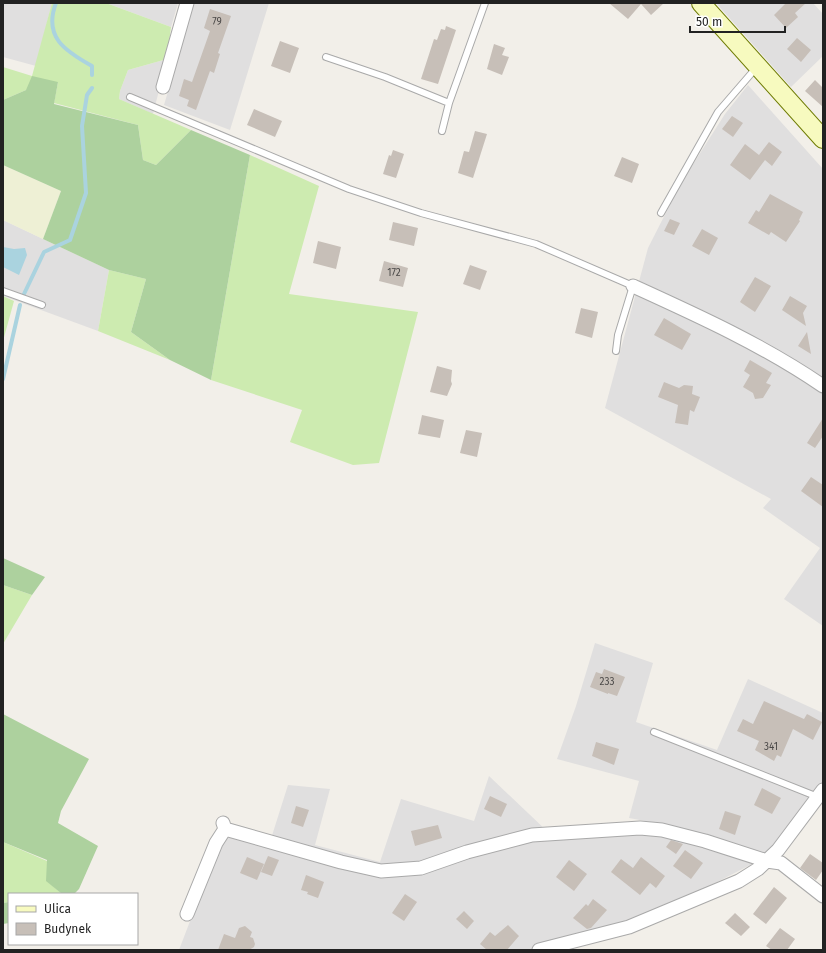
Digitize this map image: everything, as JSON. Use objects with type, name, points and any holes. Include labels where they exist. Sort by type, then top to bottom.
[{"type":"main road","points":[[701,3],[823,139]]},
{"type":"street","points":[[163,87],[187,3]]},
{"type":"street","points":[[633,286],[741,336],[786,361],[823,386]]},
{"type":"street","points":[[538,950],[553,948],[610,933],[652,918],[739,881],[767,861],[778,850],[820,793]]},
{"type":"street","points":[[187,914],[224,826],[364,869],[381,871],[421,868],[467,852],[532,835],[640,828],[662,830],[705,841],[767,861],[781,863],[823,896]]},
{"type":"lane","points":[[442,131],[449,103],[485,3]]},
{"type":"lane","points":[[326,56],[449,103]]},
{"type":"lane","points":[[661,213],[718,112],[758,66]]},
{"type":"lane","points":[[130,97],[350,189],[421,213],[536,244],[633,286],[618,335],[616,351]]},
{"type":"lane","points":[[3,291],[42,305]]},
{"type":"lane","points":[[654,732],[820,793]]},
{"type":"shaded area","points":[[3,3],[52,3],[36,66],[3,57]]},
{"type":"shaded area","points":[[106,3],[178,3],[171,27]]},
{"type":"shaded area","points":[[194,3],[269,3],[230,130],[164,105]]},
{"type":"shaded area","points":[[716,3],[813,3],[823,14],[823,56],[791,87]]},
{"type":"shaded area","points":[[167,59],[153,114],[119,99],[120,91],[128,70]]},
{"type":"shaded area","points":[[748,85],[823,169],[823,626],[784,599],[820,548],[763,508],[771,499],[605,408],[648,248],[681,183],[725,114]]},
{"type":"shaded area","points":[[3,220],[109,270],[98,331],[3,296]]},
{"type":"shaded area","points":[[595,643],[653,663],[636,722],[717,750],[748,679],[823,713],[823,781],[768,857],[656,823],[629,818],[639,781],[557,759],[576,706]]},
{"type":"shaded area","points":[[489,776],[548,832],[626,831],[679,838],[756,862],[649,917],[536,950],[179,950],[224,832],[269,845],[288,785],[330,789],[315,845],[380,862],[401,799],[474,821]]},
{"type":"green space","points":[[52,3],[106,3],[171,27],[167,59],[128,70],[120,91],[119,99],[191,130],[156,165],[143,160],[138,125],[54,103],[58,82],[26,90],[3,100],[3,67],[32,76]]},
{"type":"green space","points":[[32,76],[58,82],[54,104],[138,125],[143,160],[156,165],[191,130],[250,155],[211,380],[170,360],[131,332],[146,279],[109,270],[43,239],[61,191],[3,165],[3,100],[26,90]]},
{"type":"green space","points":[[250,155],[319,186],[289,294],[418,312],[379,463],[353,465],[290,442],[302,410],[211,380]]},
{"type":"green space","points":[[3,165],[61,191],[43,239],[3,220]]},
{"type":"green space","points":[[109,270],[146,279],[131,332],[170,360],[98,331]]},
{"type":"green space","points":[[3,296],[14,301],[3,341]]},
{"type":"green space","points":[[3,558],[45,577],[32,595],[3,585]]},
{"type":"green space","points":[[3,585],[32,595],[3,644]]},
{"type":"green space","points":[[3,714],[89,759],[61,811],[58,823],[98,846],[79,889],[75,893],[61,893],[46,881],[47,860],[3,842]]},
{"type":"green space","points":[[3,842],[47,861],[47,881],[61,893],[8,893],[8,902],[3,903]]},
{"type":"green space","points":[[8,902],[8,923],[3,924],[3,903]]},
{"type":"water","points":[[3,247],[14,249],[25,248],[27,255],[19,275],[3,267]]},
{"type":"building","points":[[609,3],[664,3],[651,15],[641,4],[628,19]]},
{"type":"building","points":[[786,3],[806,3],[795,13],[798,17],[786,28],[774,15]]},
{"type":"building","points":[[210,9],[231,16],[218,53],[220,54],[214,73],[210,71],[196,110],[187,106],[189,100],[179,96],[184,79],[192,82],[210,31],[204,28]]},
{"type":"building","points":[[446,26],[456,30],[438,84],[421,79],[434,39],[437,40],[441,29],[445,30]]},
{"type":"building","points":[[797,38],[811,50],[801,62],[787,49]]},
{"type":"building","points":[[280,41],[299,48],[290,73],[271,66]]},
{"type":"building","points":[[494,44],[505,48],[502,55],[509,57],[502,75],[487,69]]},
{"type":"building","points":[[815,80],[823,88],[823,107],[805,91]]},
{"type":"building","points":[[254,109],[282,121],[275,137],[247,125]]},
{"type":"building","points":[[732,116],[743,123],[733,137],[722,129]]},
{"type":"building","points":[[475,131],[487,134],[473,178],[458,173],[464,151],[469,152]]},
{"type":"building","points":[[769,142],[782,152],[772,166],[765,160],[750,180],[730,165],[745,144],[759,155]]},
{"type":"building","points":[[393,150],[404,154],[396,178],[383,174],[389,155],[391,156]]},
{"type":"building","points":[[622,157],[639,164],[632,183],[614,176]]},
{"type":"building","points":[[770,194],[803,212],[799,220],[800,221],[786,242],[771,232],[769,235],[748,223],[756,210],[759,212]]},
{"type":"building","points":[[670,219],[680,223],[674,235],[664,231]]},
{"type":"building","points":[[393,222],[418,228],[414,246],[389,240]]},
{"type":"building","points":[[702,229],[718,238],[709,255],[692,246]]},
{"type":"building","points":[[318,241],[341,247],[336,269],[313,263]]},
{"type":"building","points":[[384,261],[408,268],[403,287],[379,281]]},
{"type":"building","points":[[470,265],[487,271],[480,290],[463,284]]},
{"type":"building","points":[[755,277],[771,286],[755,312],[740,302]]},
{"type":"building","points":[[790,296],[807,306],[803,313],[806,326],[782,310]]},
{"type":"building","points":[[581,308],[598,312],[592,338],[575,333]]},
{"type":"building","points":[[664,318],[691,334],[682,350],[654,335]]},
{"type":"building","points":[[807,332],[811,354],[798,346]]},
{"type":"building","points":[[750,360],[772,373],[766,383],[771,385],[763,398],[755,399],[753,393],[743,387],[750,375],[744,371]]},
{"type":"building","points":[[437,366],[452,370],[452,384],[447,396],[430,392]]},
{"type":"building","points":[[664,382],[679,388],[684,385],[693,386],[692,394],[700,397],[694,412],[690,410],[688,425],[675,423],[678,405],[658,397]]},
{"type":"building","points":[[422,415],[444,420],[440,438],[418,434]]},
{"type":"building","points":[[823,418],[823,436],[815,448],[807,443]]},
{"type":"building","points":[[466,430],[482,433],[477,457],[460,453]]},
{"type":"building","points":[[811,477],[823,485],[823,507],[801,491]]},
{"type":"building","points":[[604,669],[625,677],[617,696],[590,687],[596,672],[602,674]]},
{"type":"building","points":[[764,701],[804,719],[807,714],[822,722],[813,740],[793,729],[781,757],[777,755],[774,761],[755,750],[759,741],[737,731],[743,719],[753,724]]},
{"type":"building","points":[[596,742],[619,749],[614,765],[592,756]]},
{"type":"building","points":[[762,788],[781,798],[772,814],[754,805]]},
{"type":"building","points":[[490,796],[507,804],[501,817],[484,809]]},
{"type":"building","points":[[296,806],[309,810],[303,827],[291,823]]},
{"type":"building","points":[[725,811],[741,816],[735,835],[719,829]]},
{"type":"building","points":[[438,825],[442,838],[415,846],[411,831]]},
{"type":"building","points":[[671,840],[683,844],[676,854],[666,847]]},
{"type":"building","points":[[685,850],[703,863],[691,879],[673,866]]},
{"type":"building","points":[[810,854],[823,863],[823,870],[816,880],[800,868]]},
{"type":"building","points":[[268,856],[279,860],[272,876],[261,872]]},
{"type":"building","points":[[247,857],[264,864],[257,880],[240,873]]},
{"type":"building","points":[[641,857],[665,876],[656,888],[650,883],[640,895],[611,872],[621,859],[633,868]]},
{"type":"building","points":[[569,860],[587,874],[574,891],[556,877]]},
{"type":"building","points":[[306,875],[324,882],[318,898],[301,890]]},
{"type":"building","points":[[774,887],[787,898],[766,924],[753,914]]},
{"type":"building","points":[[405,894],[417,902],[404,921],[392,913]]},
{"type":"building","points":[[593,899],[607,910],[591,928],[587,929],[573,918],[586,904],[588,906]]},
{"type":"building","points":[[464,911],[474,921],[467,929],[456,919]]},
{"type":"building","points":[[735,913],[750,927],[741,936],[725,923]]},
{"type":"building","points":[[508,925],[519,936],[507,950],[487,950],[480,944],[490,932],[495,936]]},
{"type":"building","points":[[245,926],[252,932],[250,937],[253,938],[255,944],[254,947],[249,950],[218,950],[224,934],[235,938],[239,928]]},
{"type":"building","points":[[780,928],[795,939],[787,950],[772,950],[766,946]]},
{"type":"waterway","points":[[56,3],[52,25],[55,34],[59,42],[73,55],[92,66],[92,75]]},
{"type":"waterway","points":[[24,294],[44,252],[70,240],[86,193],[82,126],[87,95],[92,88]]},
{"type":"waterway","points":[[3,379],[20,305]]}]
